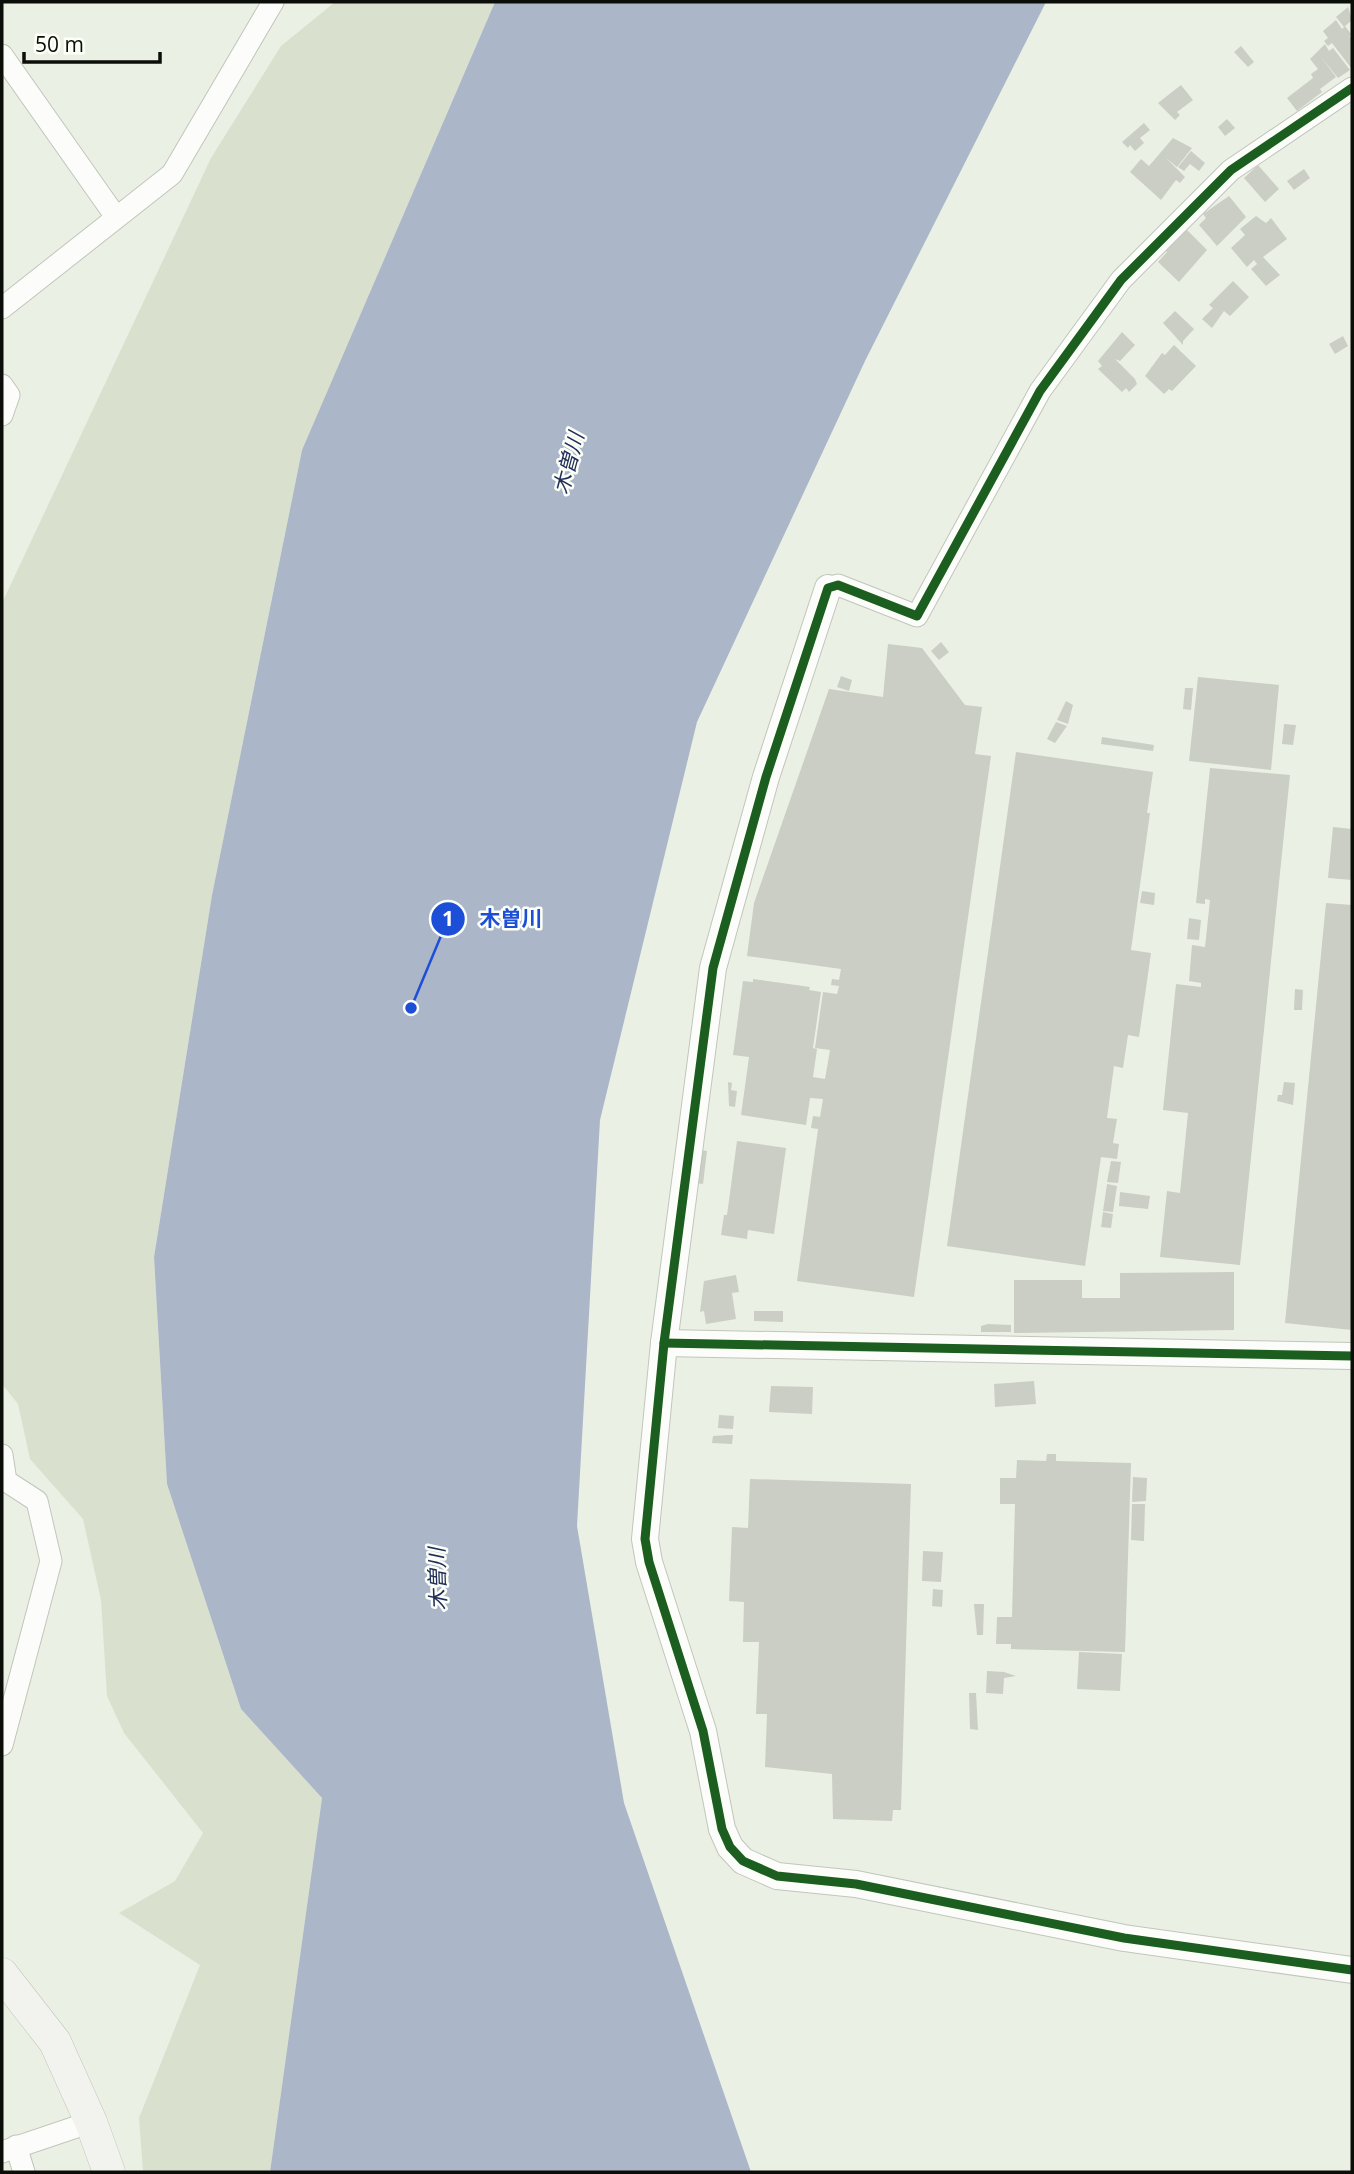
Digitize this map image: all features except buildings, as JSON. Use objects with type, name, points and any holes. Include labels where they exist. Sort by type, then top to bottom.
[{"type":"main road","points":[[2,1974],[55,2042],[91,2122],[109,2172]]},
{"type":"street","points":[[2,308],[172,174],[273,2]]},
{"type":"street","points":[[2,55],[116,217]]},
{"type":"street","points":[[1352,88],[1231,170],[1121,280],[1040,391],[918,616],[838,585],[828,588],[766,778],[713,968],[664,1343],[645,1539],[649,1563],[703,1731],[722,1829],[730,1847],[743,1861],[777,1876],[856,1884],[1124,1938],[1352,1970]]},
{"type":"street","points":[[2,386],[9,395],[2,415]]},
{"type":"street","points":[[664,1343],[1352,1356]]},
{"type":"street","points":[[2,1455],[6,1481],[37,1501],[51,1561],[2,1745]]},
{"type":"street","points":[[24,2172],[9,2149],[91,2122]]},
{"type":"green space","points":[[335,2],[495,2],[302,450],[212,895],[154,1257],[167,1484],[241,1709],[322,1798],[270,2172],[143,2172],[139,2118],[200,1965],[119,1913],[175,1881],[203,1833],[124,1733],[107,1696],[101,1600],[83,1519],[30,1459],[18,1404],[2,1384],[2,603],[211,158],[281,46]]},
{"type":"water","name":"木曽川","points":[[495,2],[1046,2],[865,361],[697,722],[600,1120],[577,1526],[624,1803],[751,2172],[270,2172],[322,1798],[241,1709],[167,1484],[154,1257],[212,895],[302,450]]},
{"type":"cycle path","points":[[1352,88],[1231,170],[1121,280],[1040,391],[917,616],[838,585],[828,588],[766,777],[713,968],[664,1343],[645,1539],[649,1562],[703,1731],[722,1829],[730,1847],[743,1861],[777,1876],[856,1884],[1124,1938],[1352,1970]]},
{"type":"cycle path","points":[[664,1343],[1352,1356]]},
{"type":"place","name":"木曽川","points":[[411,1008]]}]
